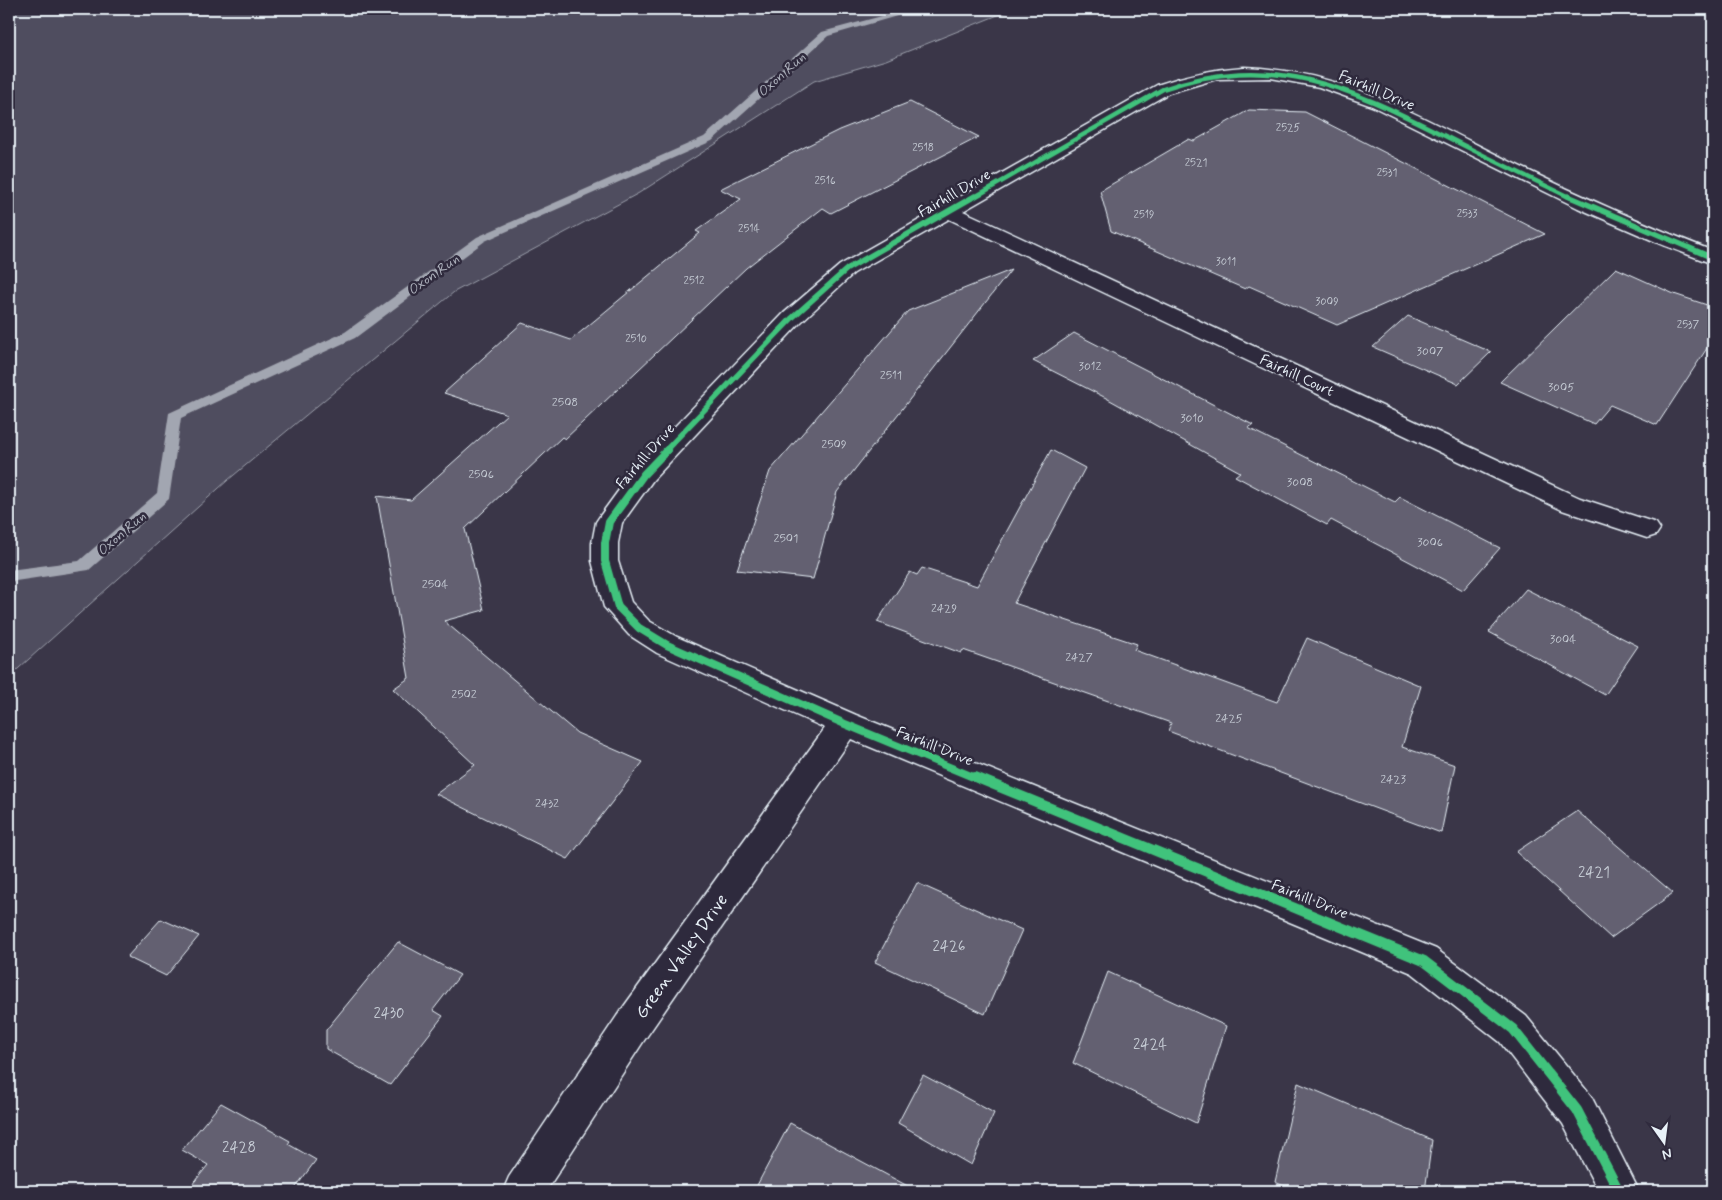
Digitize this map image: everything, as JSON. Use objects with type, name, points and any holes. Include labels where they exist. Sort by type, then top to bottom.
[{"type":"street","name":"Fairhill Drive","points":[[1619,1191],[1577,1110],[1514,1030],[1424,961],[845,724],[667,645],[639,628],[618,607],[604,561],[606,536],[609,522],[644,474],[792,318],[847,269],[1163,89],[1187,79],[1214,73],[1245,71],[1294,76],[1348,90],[1378,102],[1573,200],[1664,240],[1713,258]]},
{"type":"street","name":"Fairhill Court","points":[[950,212],[1571,504],[1647,529]]},
{"type":"street","name":"Green Valley Drive","points":[[523,1191],[630,1030],[845,724]]},
{"type":"shaded area","points":[[9,9],[1013,9],[886,60],[814,81],[639,193],[454,292],[228,480],[9,677]]},
{"type":"building","points":[[910,102],[979,137],[831,213],[823,208],[746,268],[565,439],[562,437],[465,529],[484,610],[444,621],[577,733],[643,762],[568,859],[436,794],[475,765],[393,689],[409,678],[377,496],[411,500],[507,414],[444,393],[522,323],[571,340],[700,233],[696,231],[741,199],[720,189],[839,130]]},
{"type":"building","points":[[1249,110],[1305,112],[1545,234],[1337,325],[1249,286],[1245,289],[1111,231],[1100,191],[1189,139],[1194,141]]},
{"type":"building","points":[[1616,268],[1674,294],[1713,307],[1713,339],[1657,425],[1610,405],[1594,424],[1500,382]]},
{"type":"building","points":[[1011,270],[837,492],[813,579],[737,570],[770,471],[908,311]]},
{"type":"building","points":[[1408,316],[1491,352],[1458,384],[1373,347]]},
{"type":"building","points":[[1074,333],[1253,425],[1248,428],[1395,502],[1400,497],[1500,548],[1463,590],[1331,520],[1327,525],[1235,476],[1240,472],[1108,399],[1033,361]]},
{"type":"building","points":[[1051,450],[1085,468],[1014,603],[1137,644],[1134,650],[1277,702],[1307,638],[1421,686],[1402,747],[1455,765],[1441,833],[1168,731],[1171,723],[963,650],[961,653],[877,622],[910,572],[917,575],[922,568],[977,586]]},
{"type":"building","points":[[1526,589],[1638,646],[1605,695],[1489,632]]},
{"type":"building","points":[[1577,811],[1673,893],[1611,938],[1516,852]]},
{"type":"building","points":[[917,883],[1022,930],[985,1014],[875,962]]},
{"type":"building","points":[[161,919],[199,936],[166,976],[127,957]]},
{"type":"building","points":[[398,942],[460,975],[433,1010],[443,1016],[390,1085],[326,1049],[326,1030]]},
{"type":"building","points":[[1108,972],[1226,1026],[1196,1123],[1073,1063]]},
{"type":"building","points":[[923,1075],[994,1113],[971,1165],[898,1123]]},
{"type":"building","points":[[1298,1083],[1432,1140],[1425,1191],[1295,1191],[1275,1182]]},
{"type":"building","points":[[221,1103],[290,1141],[288,1144],[316,1160],[293,1191],[187,1191],[208,1165],[182,1150]]},
{"type":"building","points":[[790,1123],[917,1191],[754,1191]]},
{"type":"waterway","name":"Oxon Run","points":[[9,576],[83,566],[164,495],[174,416],[350,335],[481,239],[626,177],[708,139],[825,34],[917,9]]},
{"type":"cycle path","points":[[1619,1191],[1577,1110],[1513,1029],[1424,961],[845,724],[667,645],[639,628],[618,607],[605,561],[605,543],[609,522],[644,474],[792,318],[847,269],[1163,89],[1190,79],[1244,72],[1271,73],[1325,83],[1378,102],[1585,204],[1713,258]]}]
